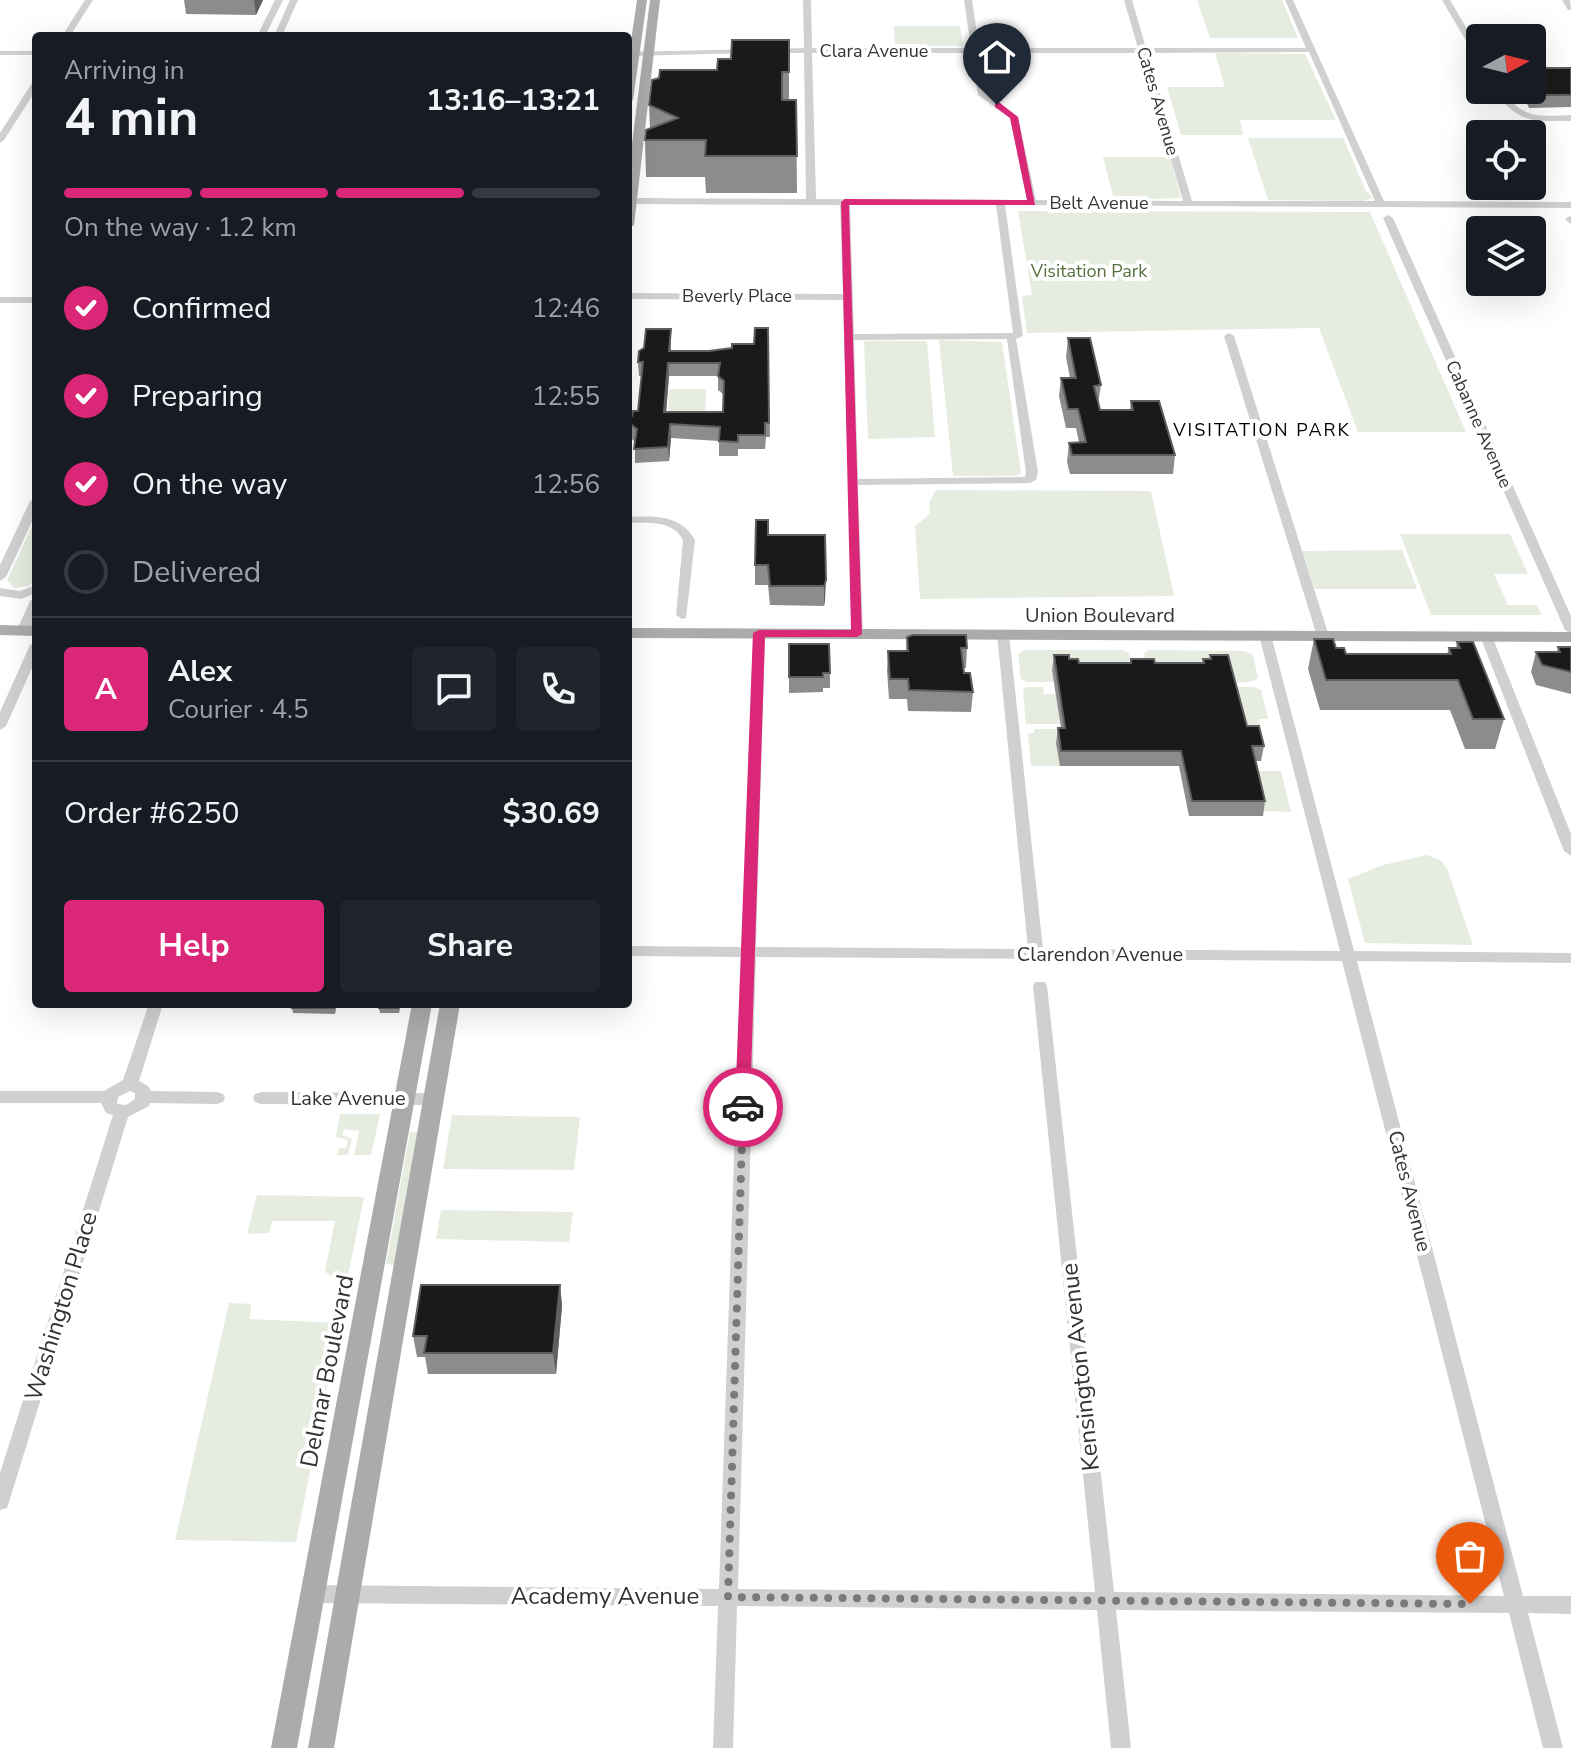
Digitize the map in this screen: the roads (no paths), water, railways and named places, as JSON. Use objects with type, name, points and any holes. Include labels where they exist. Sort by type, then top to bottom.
[{"type":"main road","points":[[632,50],[642,0]]},
{"type":"main road","points":[[632,185],[655,0]]},
{"type":"main road","points":[[638,25],[652,26]]},
{"type":"main road","points":[[0,630],[30,630]]},
{"type":"main road","name":"Union Boulevard","points":[[632,633],[1571,637]]},
{"type":"main road","name":"Delmar Boulevard","points":[[284,1748],[421,1008]]},
{"type":"main road","points":[[321,1748],[449,1008]]},
{"type":"street","points":[[69,32],[89,0]]},
{"type":"street","points":[[263,32],[279,0]]},
{"type":"street","points":[[280,32],[294,0]]},
{"type":"street","points":[[807,0],[811,202]]},
{"type":"street","points":[[968,0],[982,95],[1014,117],[1032,203]]},
{"type":"street","name":"Cates Avenue","points":[[1128,0],[1188,203]]},
{"type":"street","points":[[1289,0],[1381,204]]},
{"type":"street","points":[[1446,0],[1466,34]]},
{"type":"street","points":[[1566,0],[1571,8]]},
{"type":"street","name":"Clara Avenue","points":[[632,54],[1312,50]]},
{"type":"street","points":[[0,53],[32,53]]},
{"type":"street","points":[[0,140],[32,89]]},
{"type":"street","points":[[1507,104],[1521,116],[1571,118]]},
{"type":"street","name":"Belt Avenue","points":[[632,201],[1571,205]]},
{"type":"street","points":[[845,202],[845,297],[849,337],[857,634]]},
{"type":"street","points":[[852,482],[1030,480],[1032,472],[1000,203]]},
{"type":"street","name":"Cabanne Avenue","points":[[1388,218],[1571,630]]},
{"type":"street","name":"Beverly Place","points":[[632,296],[845,297]]},
{"type":"street","points":[[0,300],[32,300]]},
{"type":"street","points":[[1229,336],[1323,636]]},
{"type":"street","points":[[849,337],[1015,341]]},
{"type":"street","points":[[0,577],[32,509]]},
{"type":"street","points":[[632,520],[674,523],[685,531],[689,540],[682,615]]},
{"type":"street","points":[[0,592],[21,595],[32,591]]},
{"type":"street","points":[[723,1748],[759,633]]},
{"type":"street","points":[[1003,634],[1036,954]]},
{"type":"street","name":"Cates Avenue","points":[[1265,635],[1553,1748]]},
{"type":"street","points":[[1486,636],[1571,851]]},
{"type":"street","points":[[0,726],[32,654]]},
{"type":"street","name":"Clarendon Avenue","points":[[632,951],[1571,958]]},
{"type":"street","name":"Kensington Avenue","points":[[1040,986],[1121,1748]]},
{"type":"street","points":[[130,1084],[155,1008]]},
{"type":"street","points":[[145,1097],[140,1087],[130,1084],[114,1090],[109,1097],[109,1105],[122,1111],[134,1109],[145,1097],[217,1098]]},
{"type":"street","points":[[0,1097],[109,1097]]},
{"type":"street","name":"Lake Avenue","points":[[261,1098],[434,1099]]},
{"type":"street","name":"Washington Place","points":[[0,1502],[122,1111]]},
{"type":"street","name":"Academy Avenue","points":[[312,1594],[1571,1605]]},
{"type":"district","name":"VISITATION PARK","points":[[1262,430]]},
{"type":"park label","name":"Visitation Park","points":[[1089,271]]}]
